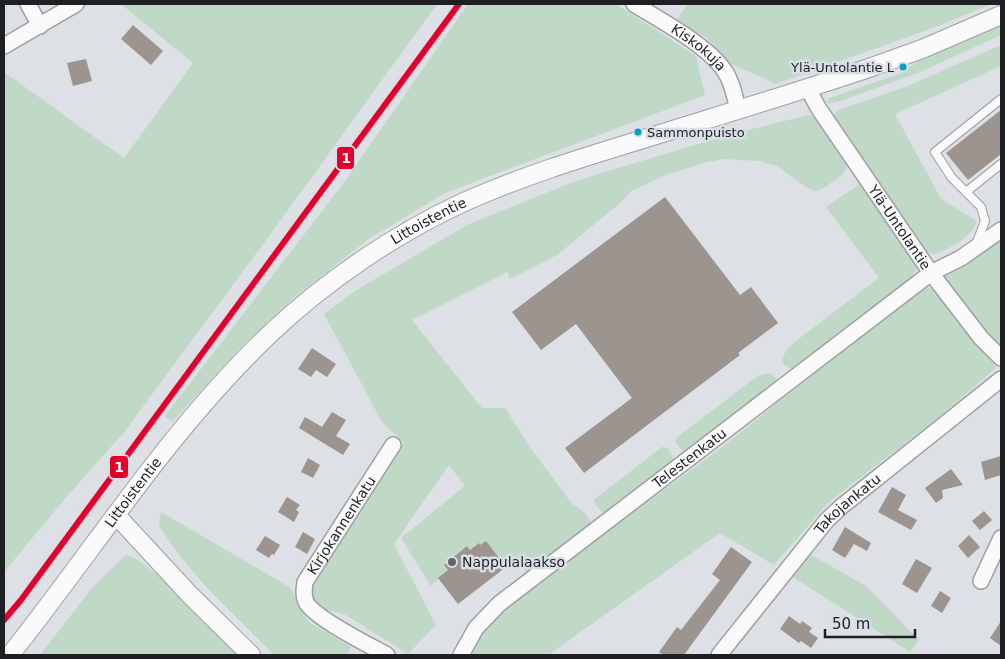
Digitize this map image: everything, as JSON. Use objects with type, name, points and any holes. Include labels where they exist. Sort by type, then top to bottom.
[{"type":"street","points":[[28,4],[40,26]]},
{"type":"street","points":[[4,46],[76,4]]},
{"type":"street","name":"Kiskokuja","points":[[634,4],[686,37],[715,59],[725,71],[738,110]]},
{"type":"street","name":"Littoistentie","points":[[10,655],[171,444],[247,356],[308,300],[376,252],[439,214],[505,185],[545,170],[808,89],[922,49],[1001,15]]},
{"type":"street","name":"Ylä-Untolantie","points":[[808,89],[932,274],[981,338],[1001,358]]},
{"type":"street","name":"Telestenkatu","points":[[461,655],[476,628],[499,604],[932,274],[974,250],[1001,230]]},
{"type":"street","name":"Takojankatu","points":[[719,655],[796,561],[824,523],[842,506],[1001,379]]},
{"type":"street","name":"Kirjokannenkatu","points":[[387,655],[316,614],[306,602],[303,592],[305,582],[393,445]]},
{"type":"street","points":[[116,516],[190,595],[251,655]]},
{"type":"street","points":[[981,581],[1001,538]]},
{"type":"lane","points":[[974,250],[985,220],[981,207],[952,178],[935,152],[1001,99]]},
{"type":"lane","points":[[966,192],[1001,164]]},
{"type":"green space","points":[[121,4],[437,4],[125,431],[4,572],[4,72],[124,158],[193,63]]},
{"type":"green space","points":[[468,4],[616,4],[696,56],[705,95],[445,193],[369,239],[292,299],[241,347],[172,422],[165,416],[345,181]]},
{"type":"green space","points":[[688,4],[991,4],[936,27],[776,84],[730,63],[706,37],[675,22]]},
{"type":"green space","points":[[1001,24],[1001,35],[918,73],[828,104],[829,98],[899,74],[927,56]]},
{"type":"green space","points":[[1001,45],[1001,66],[895,114],[941,199],[977,221],[972,231],[957,244],[935,254],[925,252],[834,119],[834,114],[838,110],[908,86]]},
{"type":"green space","points":[[809,115],[815,117],[847,159],[847,167],[841,176],[822,189],[816,191],[809,189],[777,166],[759,161],[724,159],[668,174],[631,191],[619,204],[557,255],[510,279],[507,272],[412,320],[482,408],[505,408],[532,450],[573,505],[587,515],[591,525],[529,573],[523,569],[525,566],[518,557],[506,567],[486,541],[480,545],[478,543],[470,550],[467,546],[444,565],[448,570],[431,586],[401,538],[465,486],[449,465],[394,544],[436,625],[408,654],[346,615],[326,610],[307,593],[309,582],[404,443],[382,422],[324,314],[358,289],[469,224],[573,182],[736,133]]},
{"type":"green space","points":[[861,183],[916,262],[916,270],[910,280],[794,369],[788,367],[783,362],[783,358],[792,344],[879,278],[826,207]]},
{"type":"green space","points":[[1001,237],[1001,345],[959,303],[943,273]]},
{"type":"green space","points":[[930,288],[938,291],[996,368],[936,419],[829,502],[774,565],[720,533],[548,655],[467,655],[474,641],[504,608],[725,445],[922,289]]},
{"type":"green space","points":[[773,374],[777,383],[686,451],[678,447],[675,442],[677,437],[759,375]]},
{"type":"green space","points":[[662,447],[668,448],[674,462],[607,513],[601,511],[594,502],[596,498]]},
{"type":"green space","points":[[161,512],[291,588],[302,612],[309,622],[351,647],[347,655],[274,655],[184,561],[159,525]]},
{"type":"green space","points":[[808,553],[866,586],[919,640],[910,652],[790,575]]},
{"type":"green space","points":[[126,555],[152,570],[168,583],[240,655],[40,655],[92,588]]},
{"type":"building","points":[[133,25],[163,51],[151,65],[121,39]]},
{"type":"building","points":[[86,59],[92,81],[73,86],[67,63]]},
{"type":"building","points":[[1001,110],[1001,154],[968,180],[946,153]]},
{"type":"building","points":[[665,197],[740,295],[751,287],[778,323],[738,353],[740,355],[584,473],[565,448],[632,398],[576,324],[541,350],[512,312]]},
{"type":"building","points":[[312,348],[336,364],[327,377],[316,370],[311,377],[298,369]]},
{"type":"building","points":[[332,412],[346,420],[336,436],[350,444],[343,455],[299,428],[305,417],[322,427]]},
{"type":"building","points":[[1001,456],[1001,475],[985,480],[981,462]]},
{"type":"building","points":[[308,458],[320,465],[313,478],[301,472]]},
{"type":"building","points":[[951,469],[963,485],[942,490],[943,498],[936,503],[925,488]]},
{"type":"building","points":[[892,487],[906,495],[898,510],[917,520],[911,530],[878,512]]},
{"type":"building","points":[[287,497],[300,505],[296,510],[299,512],[294,522],[278,512]]},
{"type":"building","points":[[984,511],[992,520],[980,530],[972,521]]},
{"type":"building","points":[[845,527],[871,543],[867,551],[854,544],[845,558],[832,550]]},
{"type":"building","points":[[303,532],[315,539],[307,554],[295,547]]},
{"type":"building","points":[[969,535],[980,547],[968,558],[958,546]]},
{"type":"building","points":[[265,536],[280,545],[274,555],[272,554],[269,558],[256,550]]},
{"type":"building","points":[[486,541],[506,567],[458,604],[438,578],[448,570],[444,565],[467,546],[470,550],[479,543],[480,545]]},
{"type":"building","points":[[731,547],[752,562],[684,655],[664,655],[659,652],[677,627],[681,630],[720,580],[712,574]]},
{"type":"building","points":[[916,559],[932,568],[917,593],[902,584]]},
{"type":"building","points":[[940,591],[951,598],[942,613],[931,606]]},
{"type":"building","points":[[789,616],[800,624],[802,621],[812,628],[809,632],[818,638],[811,648],[801,641],[799,643],[780,629]]},
{"type":"building","points":[[1001,621],[1001,646],[990,638]]},
{"type":"transit line","name":"1","points":[[4,620],[21,600],[459,4]]},
{"type":"place","name":"Ylä-Untolantie L","points":[[903,67]]},
{"type":"place","name":"Sammonpuisto","points":[[638,132]]},
{"type":"place","name":"Nappulalaakso","points":[[452,562]]}]
